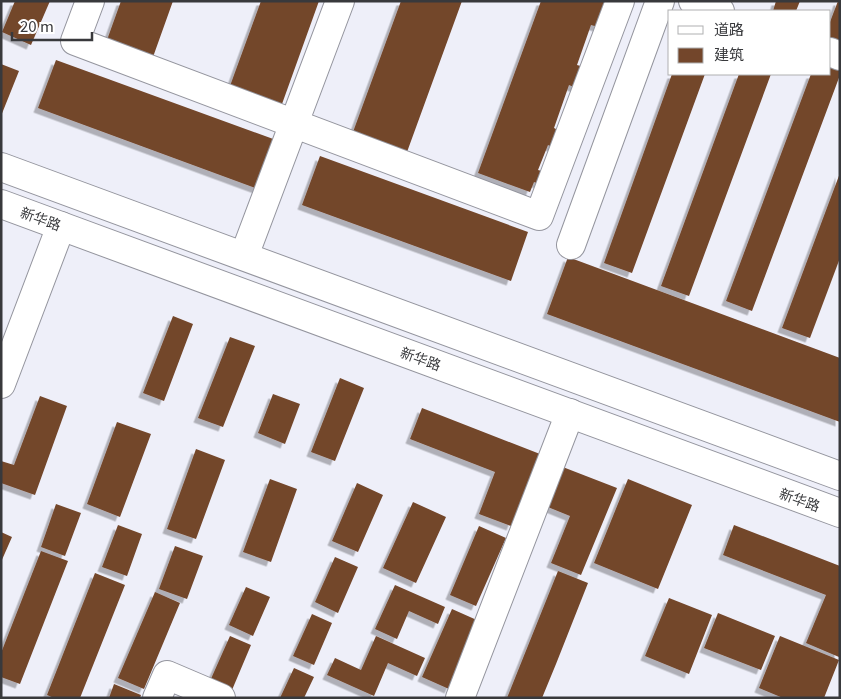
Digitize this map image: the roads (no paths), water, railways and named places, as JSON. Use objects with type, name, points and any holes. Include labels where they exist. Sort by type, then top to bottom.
[{"type":"main road","points":[[90,1],[75,41],[540,216],[620,1]]},
{"type":"main road","points":[[244,256],[340,1]]},
{"type":"main road","points":[[571,244],[660,1]]},
{"type":"main road","points":[[694,1],[717,10]]},
{"type":"main road","points":[[1,167],[840,476]]},
{"type":"main road","name":"新华路","points":[[1,204],[840,513]]},
{"type":"main road","points":[[1,384],[61,226]]},
{"type":"main road","points":[[460,698],[570,413]]},
{"type":"main road","points":[[157,698],[167,675],[221,698]]}]
